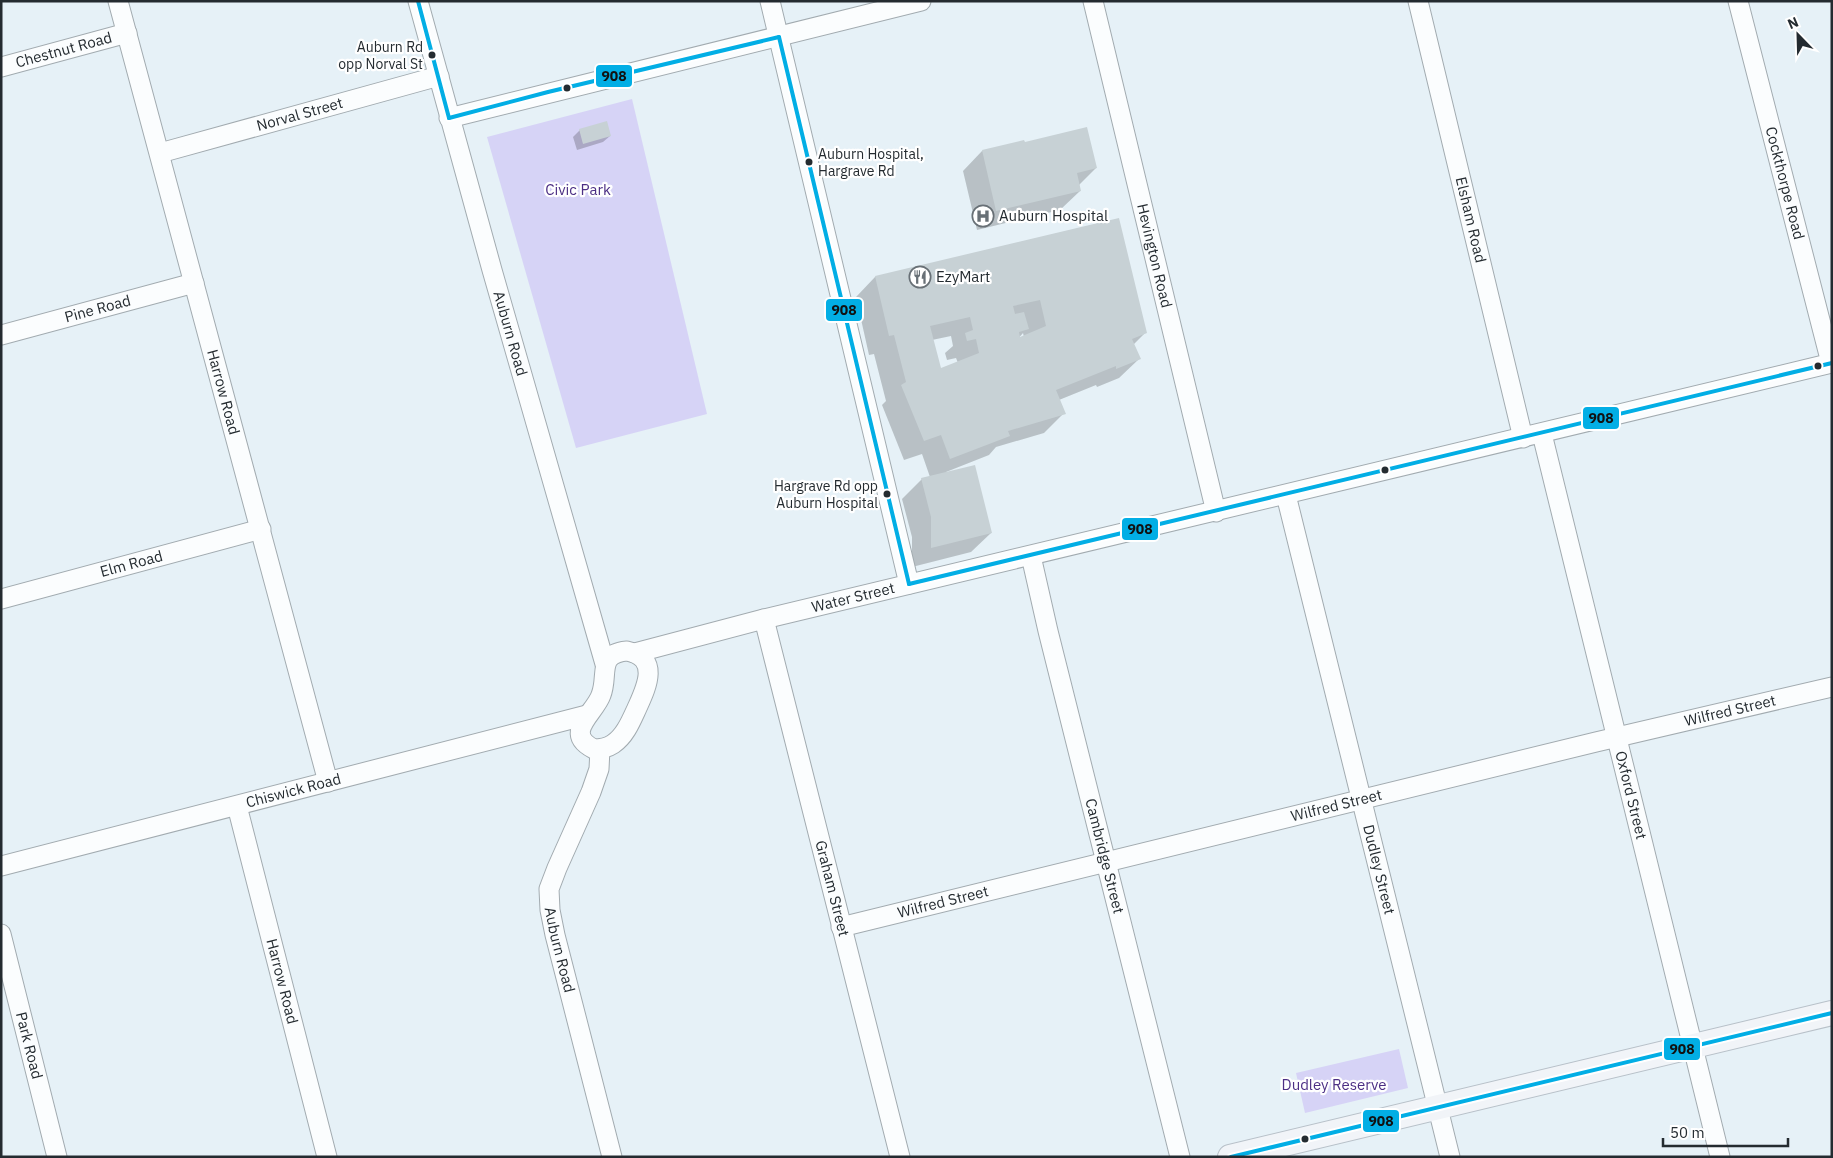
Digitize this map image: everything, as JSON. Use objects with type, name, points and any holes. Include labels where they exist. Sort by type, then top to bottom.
[{"type":"main road","points":[[1230,1157],[1832,1013]]},
{"type":"street","name":"Harrow Road","points":[[118,1],[328,782]]},
{"type":"street","name":"Auburn Road","points":[[418,1],[494,280],[606,664]]},
{"type":"street","points":[[770,1],[909,584]]},
{"type":"street","points":[[449,118],[548,92],[779,38],[921,1]]},
{"type":"street","name":"Hevington Road","points":[[1093,1],[1216,512]]},
{"type":"street","name":"Elsham Road","points":[[1418,1],[1523,438]]},
{"type":"street","name":"Cockthorpe Road","points":[[1738,1],[1832,363]]},
{"type":"street","name":"Chestnut Road","points":[[1,67],[127,34]]},
{"type":"street","name":"Norval Street","points":[[160,153],[439,76]]},
{"type":"street","name":"Pine Road","points":[[1,335],[194,283]]},
{"type":"street","name":"Water Street","points":[[606,664],[610,658],[621,652],[635,653],[764,619],[1832,363]]},
{"type":"street","name":"Oxford Street","points":[[1542,434],[1720,1157]]},
{"type":"street","name":"Dudley Street","points":[[1286,495],[1450,1157]]},
{"type":"street","name":"Elm Road","points":[[1,600],[261,529]]},
{"type":"street","name":"Cambridge Street","points":[[1031,556],[1048,631],[1180,1157]]},
{"type":"street","name":"Graham Street","points":[[764,619],[900,1157]]},
{"type":"street","points":[[606,664],[602,693],[598,702],[582,722],[581,735],[588,746],[600,749],[613,744],[624,734],[646,688],[648,672],[646,663],[641,656],[635,653]]},
{"type":"street","name":"Wilfred Street","points":[[841,927],[1618,737],[1832,687]]},
{"type":"street","name":"Chiswick Road","points":[[1,866],[588,715]]},
{"type":"street","name":"Auburn Road","points":[[600,749],[599,769],[549,889],[549,901],[612,1157]]},
{"type":"street","name":"Harrow Road","points":[[237,806],[327,1157]]},
{"type":"street","name":"Park Road","points":[[1,934],[57,1157]]},
{"type":"green space","name":"Civic Park","points":[[632,99],[707,414],[576,448],[487,137]]},
{"type":"green space","name":"Dudley Reserve","points":[[1399,1049],[1408,1088],[1305,1113],[1296,1073]]},
{"type":"building","points":[[607,121],[611,136],[583,144],[579,129]]},
{"type":"building","points":[[1087,127],[1097,168],[1077,173],[1081,191],[996,211],[982,150]]},
{"type":"building","points":[[1119,218],[1147,333],[1132,339],[1141,359],[1116,369],[1116,366],[1056,390],[1066,414],[1008,431],[1010,436],[950,459],[941,435],[924,441],[901,385],[906,382],[894,335],[889,336],[875,276]],"holes":[[[1040,300],[1046,326],[1020,337],[1019,332],[1029,329],[1024,312],[1015,314],[1013,306]],[[970,317],[973,330],[965,333],[967,341],[976,339],[979,353],[941,368],[930,326]]]},
{"type":"building","points":[[975,465],[992,533],[931,548],[931,517],[921,478]]},
{"type":"transit line","name":"908","points":[[418,1],[449,118]]},
{"type":"transit line","name":"908","points":[[779,37],[909,584]]},
{"type":"transit line","name":"908","points":[[449,118],[548,92],[779,37]]},
{"type":"transit line","name":"908","points":[[909,584],[1832,363]]},
{"type":"transit line","name":"908","points":[[1231,1157],[1832,1013]]},
{"type":"place","name":"Auburn Rd opp Norval St","points":[[432,55]]},
{"type":"place","name":"Auburn Hospital, Hargrave Rd","points":[[809,162]]},
{"type":"place","name":"Auburn Hospital","points":[[983,216]]},
{"type":"place","name":"EzyMart","points":[[920,277]]},
{"type":"place","name":"Hargrave Rd opp Auburn Hospital","points":[[887,494]]}]
